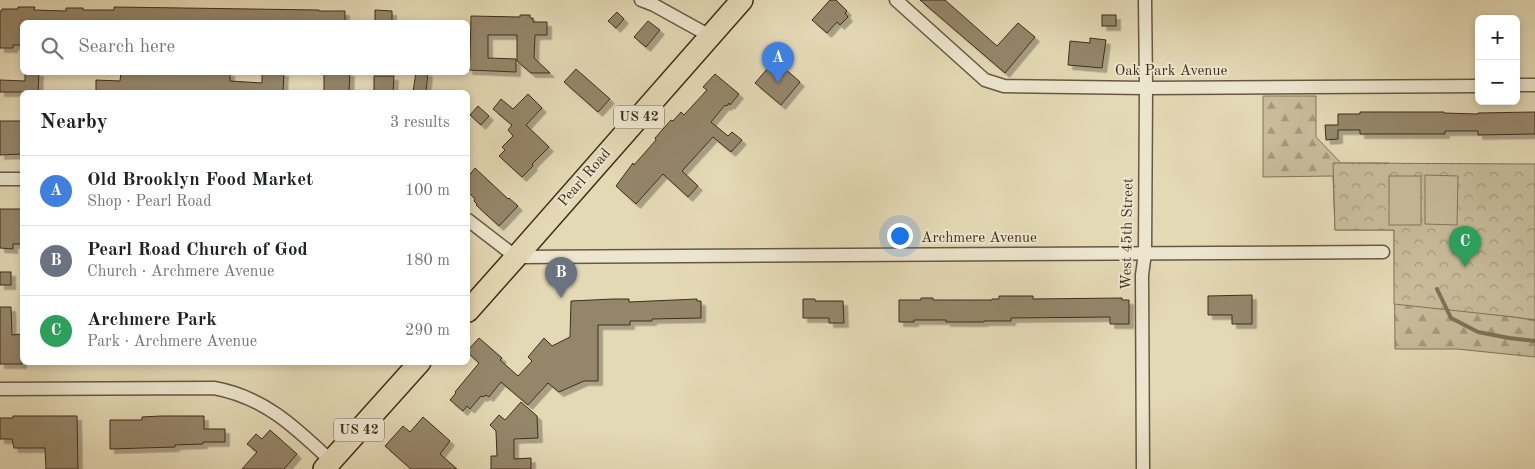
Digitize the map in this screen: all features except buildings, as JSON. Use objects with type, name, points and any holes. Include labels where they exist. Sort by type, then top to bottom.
[{"type":"main road","name":"Pearl Road","points":[[470,309],[742,0]]},
{"type":"main road","name":"US 42","points":[[327,465],[417,365]]},
{"type":"street","points":[[641,0],[654,5],[710,36]]},
{"type":"street","name":"Oak Park Avenue","points":[[896,0],[985,80],[1004,86],[1146,88],[1475,86]]},
{"type":"street","name":"West 45th Street","points":[[1143,469],[1142,275],[1145,253],[1146,88],[1144,0]]},
{"type":"street","points":[[1520,86],[1535,85]]},
{"type":"street","points":[[0,179],[20,179]]},
{"type":"street","points":[[470,222],[516,257]]},
{"type":"street","name":"Archmere Avenue","points":[[516,257],[1384,252]]},
{"type":"street","points":[[0,389],[214,388],[226,390],[275,412],[295,428],[327,465]]},
{"type":"green space","points":[[1263,96],[1316,96],[1316,137],[1341,163],[1389,163],[1491,314],[1535,320],[1535,357],[1457,349],[1395,349],[1394,230],[1335,230],[1333,176],[1263,177]]},
{"type":"green space","points":[[1333,163],[1535,164],[1535,320],[1394,304],[1394,230],[1335,230]]},
{"type":"green space","points":[[1425,175],[1458,176],[1457,225],[1425,224]]},
{"type":"green space","points":[[1389,176],[1421,176],[1421,225],[1389,225]]},
{"type":"waterway","points":[[1437,289],[1451,318],[1478,332],[1535,341]]},
{"type":"place","name":"Old Brooklyn Food Market","points":[[778,83]]},
{"type":"place","name":"Archmere Park","points":[[1465,267]]},
{"type":"place","name":"Pearl Road Church of God","points":[[561,298]]}]
